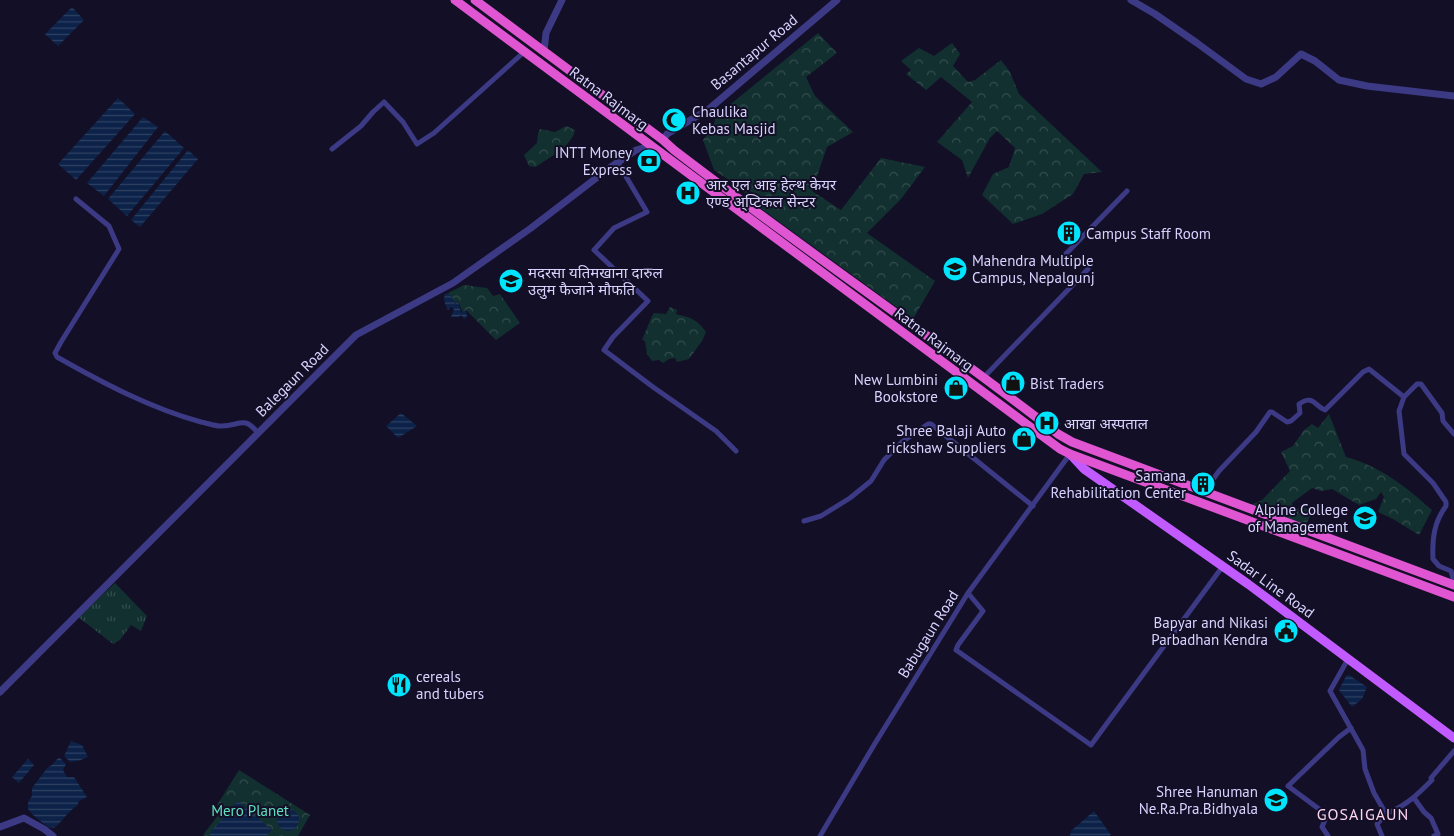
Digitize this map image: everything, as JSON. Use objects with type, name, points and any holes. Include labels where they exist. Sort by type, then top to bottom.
[{"type":"highway","name":"Ratna Rajmarg","points":[[455,0],[976,387],[1070,454],[1454,597]]},
{"type":"highway","name":"Ratna Rajmarg","points":[[475,0],[663,140],[778,230],[910,322],[1058,434],[1072,442],[1454,584]]},
{"type":"main road","name":"Sadar Line Road","points":[[1070,454],[1084,469],[1223,566],[1454,738]]},
{"type":"street","points":[[544,52],[546,33],[562,0]]},
{"type":"street","name":"Basantapur Road","points":[[663,140],[667,134],[709,108],[837,0]]},
{"type":"street","points":[[1131,0],[1183,33],[1246,79],[1261,84],[1276,77],[1300,54],[1315,61],[1339,80],[1367,86],[1454,96]]},
{"type":"street","points":[[332,149],[361,126],[384,102],[403,122],[417,144],[434,133],[524,52]]},
{"type":"street","name":"Balegaun Road","points":[[0,692],[356,335],[453,283],[532,228],[636,150],[650,146]]},
{"type":"street","points":[[618,163],[647,212],[614,228],[594,250],[648,301],[613,337],[604,350],[716,431],[736,451]]},
{"type":"street","points":[[1059,262],[1127,191]]},
{"type":"street","points":[[76,199],[109,226],[119,249],[61,342],[55,353],[57,357],[84,373],[142,401],[210,424],[220,426],[239,423],[251,425],[258,434]]},
{"type":"street","points":[[988,380],[985,376],[1088,269]]},
{"type":"street","points":[[1209,492],[1206,489],[1253,435],[1270,412],[1287,422],[1291,421],[1300,413],[1300,404],[1307,400],[1326,410],[1369,368],[1404,397]]},
{"type":"street","points":[[1454,434],[1443,421],[1442,413],[1421,384],[1417,384],[1404,397],[1399,411],[1402,448],[1404,454],[1434,483],[1446,502],[1446,506],[1440,514],[1434,530],[1433,559],[1439,566],[1451,570],[1454,584]]},
{"type":"street","points":[[804,521],[821,516],[850,498],[871,481],[884,460],[902,442],[928,424],[985,466],[1034,506]]},
{"type":"street","name":"Babugaun Road","points":[[820,836],[968,593],[1034,506],[1070,454]]},
{"type":"street","points":[[968,593],[982,609],[983,614],[956,650],[1091,745],[1223,566]]},
{"type":"street","points":[[1348,659],[1330,690],[1363,750],[1365,769],[1386,814]]},
{"type":"street","points":[[1328,836],[1322,828],[1327,815],[1288,786],[1333,742],[1351,728]]},
{"type":"street","points":[[1382,836],[1377,824],[1386,814],[1414,798],[1432,780],[1431,778],[1454,751]]},
{"type":"street","points":[[1414,798],[1431,818],[1438,834],[1434,836]]},
{"type":"street","points":[[0,827],[24,818],[53,836]]},
{"type":"green space","points":[[818,33],[837,53],[806,77],[815,96],[853,132],[827,147],[812,191],[841,210],[881,158],[925,167],[901,199],[867,233],[935,281],[913,319],[752,202],[741,188],[714,170],[703,140],[713,127],[716,116]]},
{"type":"green space","points":[[952,43],[960,54],[953,66],[968,82],[975,80],[1001,60],[1010,72],[1019,94],[1102,172],[1084,174],[1073,194],[1042,214],[1013,224],[982,195],[993,174],[1009,167],[1015,148],[997,131],[990,138],[968,178],[962,160],[937,142],[972,102],[941,77],[926,90],[906,74],[911,70],[901,61],[919,48],[934,56]]},
{"type":"green space","points":[[566,126],[575,130],[565,147],[536,167],[529,166],[524,155],[537,143],[540,129],[555,132]]},
{"type":"green space","points":[[464,285],[487,288],[493,296],[500,294],[520,323],[496,340],[466,310],[463,313],[458,301],[454,304],[448,293]]},
{"type":"green space","points":[[670,307],[677,310],[676,314],[697,322],[706,332],[689,359],[677,362],[675,358],[663,363],[659,360],[652,361],[647,354],[645,341],[642,340],[654,313],[666,314]]},
{"type":"green space","points":[[1329,414],[1346,457],[1370,466],[1392,478],[1432,510],[1419,535],[1378,512],[1384,497],[1381,492],[1376,499],[1359,505],[1332,489],[1321,491],[1312,488],[1292,503],[1293,509],[1305,508],[1312,512],[1305,527],[1250,505],[1262,500],[1290,471],[1281,452],[1293,446],[1304,430],[1312,424],[1318,428]]},
{"type":"green space","points":[[115,583],[147,616],[141,631],[131,625],[120,640],[113,644],[78,617]]},
{"type":"green space","name":"Mero Planet","points":[[239,770],[310,815],[298,836],[203,835],[222,810],[217,805]]},
{"type":"water","points":[[72,7],[84,20],[58,46],[45,34]]},
{"type":"water","points":[[118,98],[135,114],[76,180],[58,164]]},
{"type":"water","points":[[143,117],[158,127],[104,196],[87,183]]},
{"type":"water","points":[[165,131],[184,148],[127,216],[108,199]]},
{"type":"water","points":[[188,150],[198,159],[140,227],[131,220]]},
{"type":"water","points":[[448,293],[455,304],[458,301],[462,313],[466,310],[467,317],[464,319],[461,315],[459,317],[451,317],[454,309],[451,307],[448,310],[444,300],[445,294]]},
{"type":"water","points":[[401,413],[417,426],[398,438],[386,426]]},
{"type":"water","points":[[1349,675],[1367,687],[1362,699],[1352,707],[1339,690],[1346,676]]},
{"type":"water","points":[[71,741],[82,745],[88,757],[70,762],[64,756]]},
{"type":"water","points":[[59,757],[66,764],[63,770],[67,777],[74,777],[87,797],[79,801],[77,806],[54,828],[48,827],[33,815],[28,809],[28,802],[32,796],[32,788],[48,767]]},
{"type":"water","points":[[28,759],[34,765],[19,783],[12,777]]},
{"type":"water","points":[[238,801],[272,830],[266,836],[212,836],[209,834]]},
{"type":"water","points":[[288,809],[296,812],[299,820],[296,828],[288,831],[280,828],[277,820],[280,812]]},
{"type":"water","points":[[1094,811],[1111,835],[1070,836],[1071,831]]},
{"type":"place","name":"Chaulika Kebas Masjid","points":[[674,120]]},
{"type":"place","name":"INTT Money Express","points":[[649,161]]},
{"type":"place","name":"आर एल आइ हेल्थ केयर एण्ड अ्प्टिकल सेन्टर","points":[[688,193]]},
{"type":"place","name":"Campus Staff Room","points":[[1069,233]]},
{"type":"place","name":"Mahendra Multiple Campus, Nepalgunj","points":[[955,269]]},
{"type":"place","name":"मदरसा यतिमखाना दारुल उलुम फैजाने माैफति","points":[[511,281]]},
{"type":"place","name":"Bist Traders","points":[[1013,383]]},
{"type":"place","name":"New Lumbini Bookstore","points":[[956,388]]},
{"type":"place","name":"आखा अस्पताल","points":[[1047,423]]},
{"type":"place","name":"Shree Balaji Auto rickshaw Suppliers","points":[[1024,439]]},
{"type":"place","name":"Samana Rehabilitation Center","points":[[1203,484]]},
{"type":"place","name":"Alpine College of Management","points":[[1365,518]]},
{"type":"place","name":"Bapyar and Nikasi Parbadhan Kendra","points":[[1286,631]]},
{"type":"place","name":"cereals and tubers","points":[[399,685]]},
{"type":"place","name":"Shree Hanuman Ne.Ra.Pra.Bidhyala","points":[[1276,800]]},
{"type":"district","name":"GOSAIGAUN","points":[[1363,814]]}]
